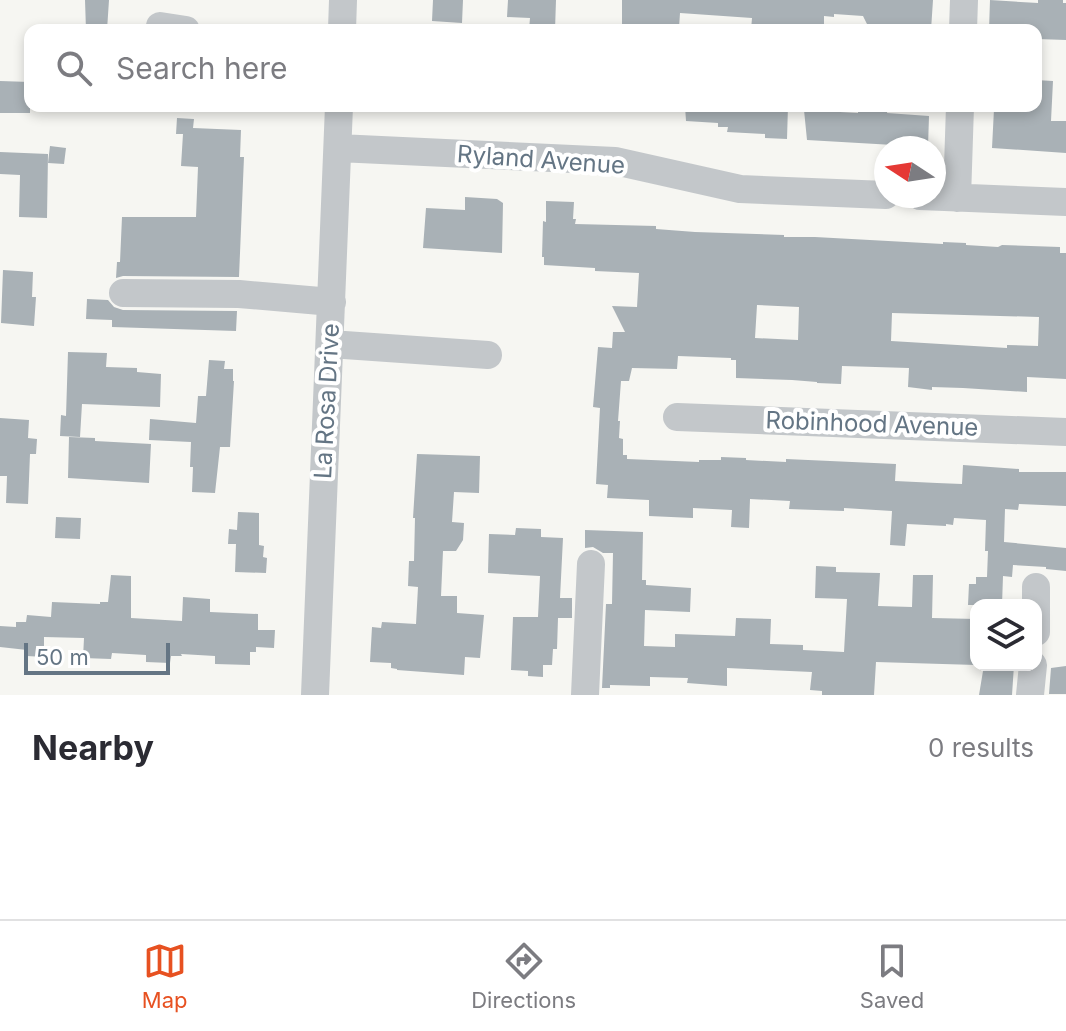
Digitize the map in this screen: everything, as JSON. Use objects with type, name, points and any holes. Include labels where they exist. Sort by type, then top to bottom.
[{"type":"street","points":[[342,24],[343,0]]},
{"type":"street","points":[[963,24],[964,0]]},
{"type":"street","name":"La Rosa Drive","points":[[315,695],[339,112]]},
{"type":"street","points":[[957,198],[960,112]]},
{"type":"street","name":"Ryland Avenue","points":[[338,148],[615,161],[740,189],[874,195]]},
{"type":"street","points":[[946,197],[1066,202]]},
{"type":"street","points":[[123,293],[239,294],[332,302]]},
{"type":"street","points":[[330,344],[488,355]]},
{"type":"street","name":"Robinhood Avenue","points":[[677,417],[1066,432]]},
{"type":"street","points":[[585,695],[591,564]]},
{"type":"street","points":[[1036,587],[1036,599]]},
{"type":"street","points":[[1030,695],[1032,671]]},
{"type":"building","points":[[85,0],[109,0],[107,24],[86,24]]},
{"type":"building","points":[[433,0],[463,0],[462,23],[432,21]]},
{"type":"building","points":[[508,0],[556,0],[555,24],[530,24],[530,18],[507,17]]},
{"type":"building","points":[[622,0],[933,0],[931,24],[867,24],[863,16],[834,14],[834,17],[824,16],[824,24],[752,24],[752,18],[680,13],[679,24],[622,24]]},
{"type":"building","points":[[990,0],[1038,3],[1038,0],[1063,0],[1066,3],[1066,40],[1042,39],[1042,24],[989,24]]},
{"type":"building","points":[[1042,80],[1053,81],[1051,121],[1066,121],[1066,153],[992,148],[994,112],[1042,112]]},
{"type":"building","points":[[0,81],[24,82],[24,112],[30,113],[0,113]]},
{"type":"building","points":[[685,112],[788,112],[787,139],[765,138],[765,134],[727,132],[728,127],[718,127],[718,123],[686,121]]},
{"type":"building","points":[[804,112],[929,116],[928,136],[874,136],[874,144],[807,140]]},
{"type":"building","points":[[177,118],[194,119],[193,128],[241,130],[240,157],[244,157],[239,277],[116,278],[117,262],[120,262],[122,217],[196,217],[198,167],[181,166],[183,134],[176,134]]},
{"type":"building","points":[[50,146],[66,148],[64,164],[48,163]]},
{"type":"building","points":[[0,152],[48,154],[47,218],[19,217],[20,175],[0,174]]},
{"type":"building","points":[[465,197],[497,199],[503,203],[502,253],[423,248],[426,208],[465,210]]},
{"type":"building","points":[[546,201],[574,202],[575,224],[656,226],[656,229],[784,237],[1060,247],[1060,253],[1066,253],[1066,379],[1027,377],[1027,392],[932,387],[932,390],[908,387],[909,368],[842,366],[841,384],[817,383],[736,378],[736,360],[731,358],[678,356],[677,369],[632,368],[629,381],[621,381],[618,421],[623,455],[627,455],[627,459],[699,462],[721,460],[721,457],[896,464],[895,481],[962,484],[963,465],[1019,469],[1019,472],[1066,472],[1066,506],[1019,504],[1018,510],[1005,509],[1004,542],[1066,548],[1066,571],[1013,565],[1012,577],[1003,576],[1002,599],[970,599],[968,605],[969,584],[976,584],[976,577],[987,577],[986,520],[954,518],[953,525],[946,526],[907,524],[905,546],[890,545],[892,511],[789,509],[790,501],[750,499],[749,528],[731,527],[732,510],[693,508],[693,518],[649,516],[649,500],[607,498],[608,485],[596,484],[600,408],[593,407],[598,347],[612,348],[613,332],[625,332],[612,306],[637,307],[639,273],[544,265],[543,221],[546,222]],"holes":[[[757,305],[799,307],[798,340],[755,338]],[[892,313],[1039,317],[1038,346],[1007,345],[1007,348],[891,341]]]},
{"type":"building","points":[[3,270],[33,272],[32,297],[36,297],[34,326],[1,323]]},
{"type":"building","points":[[87,299],[108,300],[114,307],[123,310],[237,311],[236,331],[112,327],[112,320],[86,319]]},
{"type":"building","points":[[68,352],[107,353],[106,367],[137,368],[137,372],[161,374],[160,407],[82,404],[80,437],[60,436],[61,415],[66,416]]},
{"type":"building","points":[[209,360],[225,361],[224,369],[233,369],[234,381],[230,447],[220,447],[215,493],[192,492],[191,442],[149,440],[150,419],[196,423],[198,396],[206,396]]},
{"type":"building","points":[[0,418],[29,420],[28,438],[37,439],[36,454],[30,454],[28,504],[6,503],[7,476],[0,476]]},
{"type":"building","points":[[69,437],[151,444],[149,483],[68,478]]},
{"type":"building","points":[[417,454],[480,456],[479,493],[454,492],[452,522],[464,523],[463,540],[456,551],[443,551],[441,596],[457,596],[457,613],[484,615],[480,658],[465,657],[464,675],[397,670],[391,668],[391,663],[370,662],[372,627],[381,628],[382,622],[416,624],[418,587],[408,586],[409,561],[414,561]]},
{"type":"building","points":[[238,512],[259,513],[259,545],[264,546],[263,557],[267,558],[266,573],[235,572],[236,544],[228,544],[229,529],[237,530]]},
{"type":"building","points":[[56,517],[81,518],[80,539],[55,538]]},
{"type":"building","points":[[516,528],[541,529],[541,537],[563,538],[560,598],[572,598],[572,618],[558,618],[557,649],[553,649],[552,665],[543,665],[543,677],[528,676],[528,671],[511,670],[513,617],[538,617],[540,576],[488,573],[489,534],[515,535]]},
{"type":"building","points":[[585,530],[643,532],[642,580],[646,580],[646,585],[691,588],[690,612],[645,610],[644,646],[675,647],[675,634],[735,636],[736,618],[771,619],[770,644],[803,645],[803,650],[844,652],[847,599],[815,598],[816,566],[836,567],[836,572],[880,573],[878,606],[912,607],[913,575],[933,575],[932,618],[970,619],[970,665],[876,662],[874,695],[822,695],[822,691],[810,690],[812,672],[727,668],[727,686],[687,683],[688,678],[650,677],[650,686],[610,685],[610,688],[602,688],[606,604],[612,604],[613,553],[585,548]]},
{"type":"building","points":[[111,575],[131,576],[131,618],[182,621],[183,597],[210,599],[210,612],[258,614],[258,630],[275,630],[274,648],[256,647],[256,652],[250,652],[250,665],[215,664],[215,656],[181,654],[171,656],[170,663],[146,662],[146,655],[112,653],[111,659],[83,658],[84,638],[44,637],[44,657],[27,656],[27,650],[0,647],[0,626],[16,627],[16,622],[26,622],[27,615],[51,617],[52,602],[108,602]]},
{"type":"building","points":[[1066,666],[1066,694],[1049,694],[1051,668]]},
{"type":"building","points":[[983,671],[1014,671],[1012,695],[979,695]]}]
